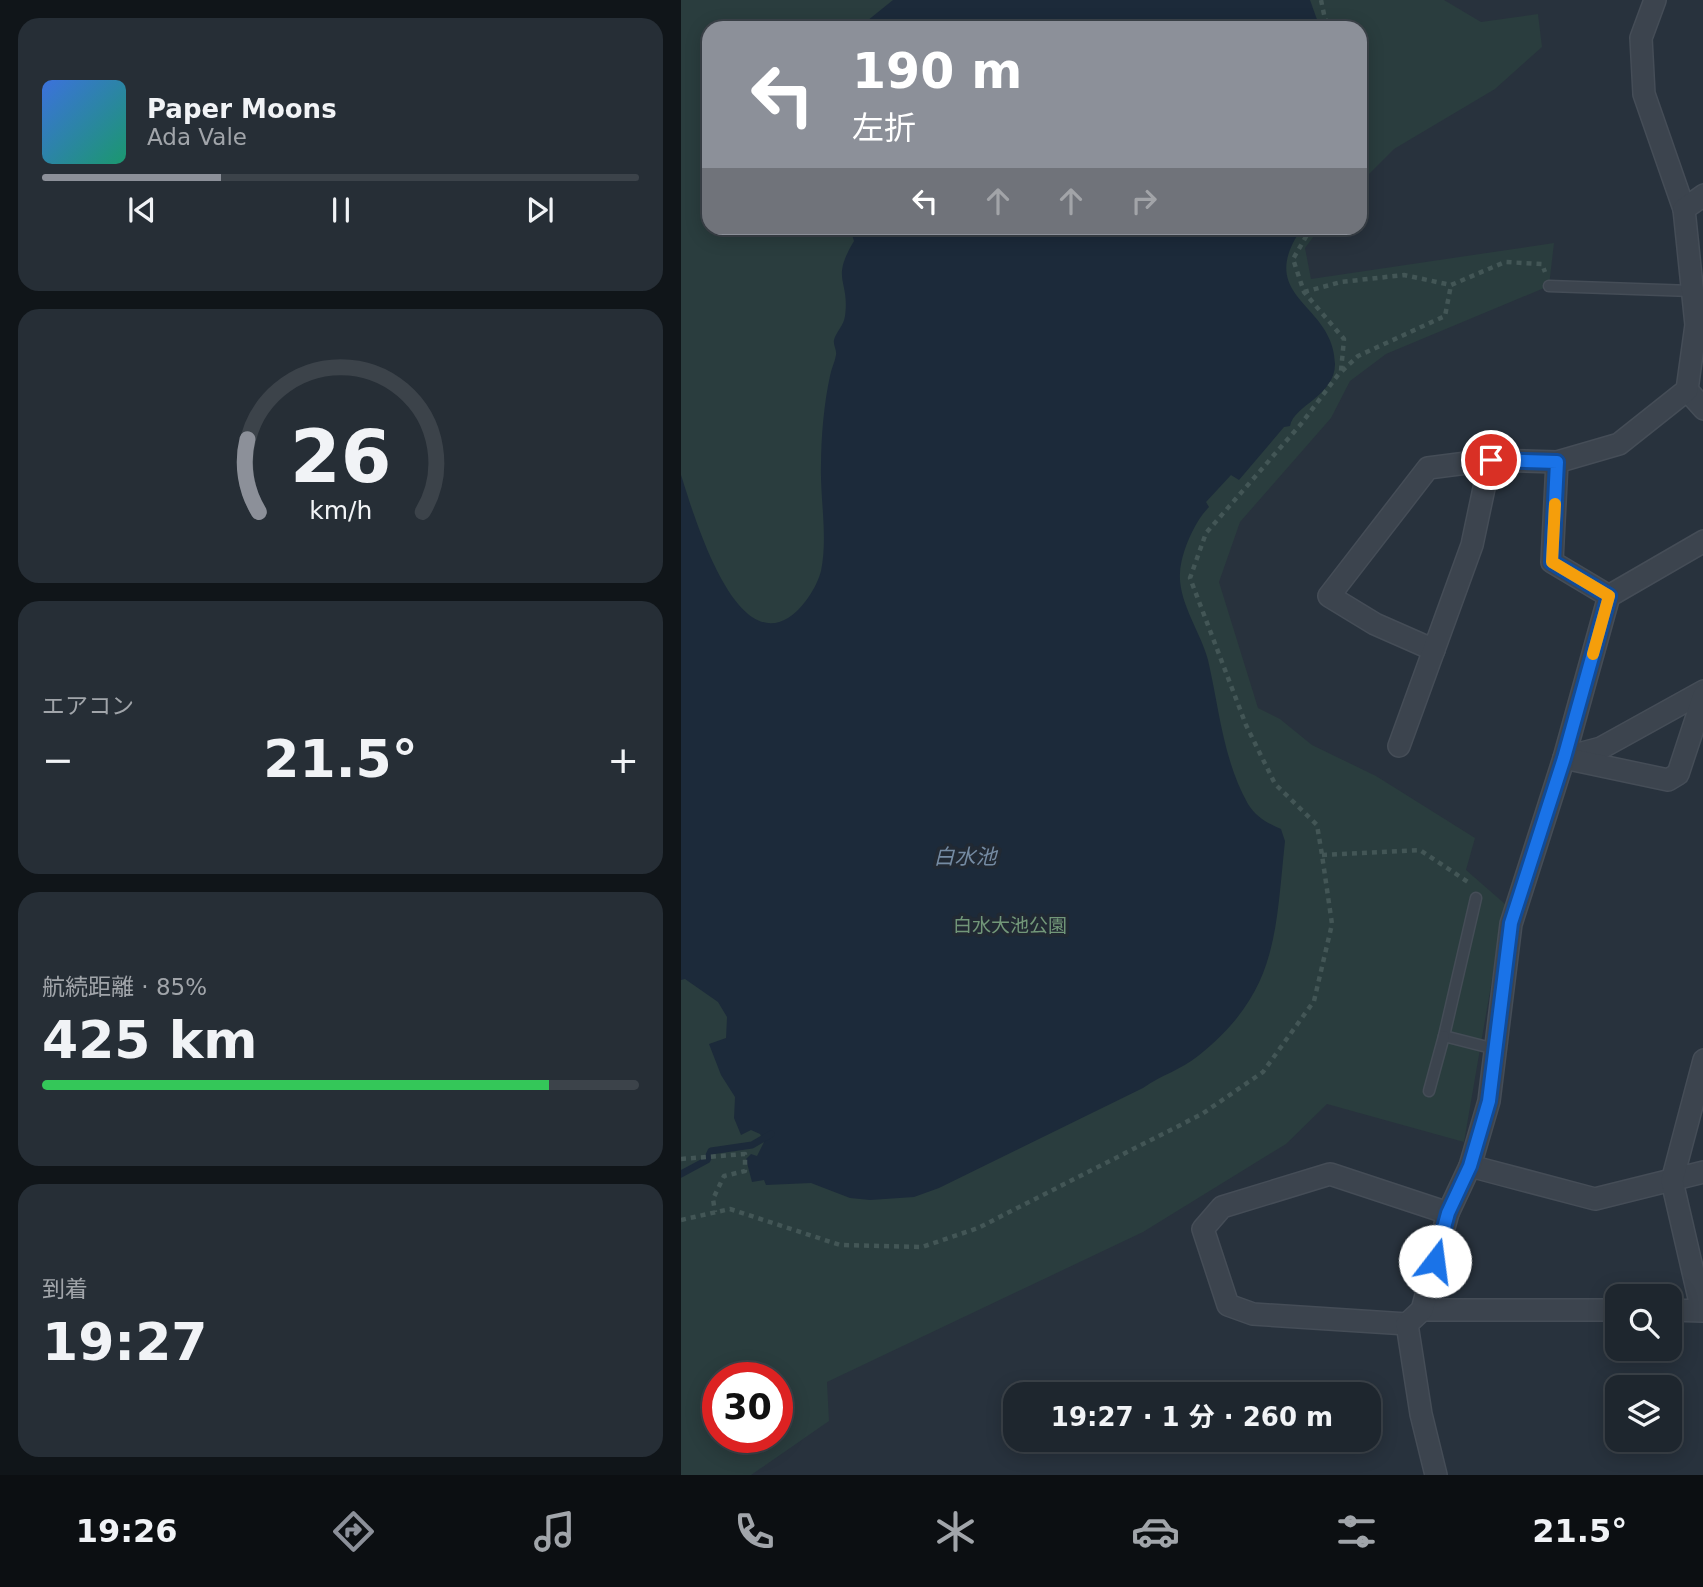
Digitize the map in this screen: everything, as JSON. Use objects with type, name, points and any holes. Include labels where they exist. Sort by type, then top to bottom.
[{"type":"street","points":[[1434,650],[1375,624],[1329,596],[1428,468],[1491,460],[1557,462],[1619,444],[1687,390],[1697,357],[1684,209],[1644,93],[1641,38],[1655,0]]},
{"type":"street","points":[[1684,209],[1703,195]]},
{"type":"street","points":[[1687,390],[1703,409]]},
{"type":"street","points":[[1399,746],[1472,545],[1491,460]]},
{"type":"street","points":[[1557,462],[1552,562],[1609,596]]},
{"type":"street","points":[[1436,1475],[1421,1414],[1415,1317],[1448,1213],[1470,1166],[1489,1101],[1511,923],[1564,758],[1609,596],[1703,541]]},
{"type":"street","points":[[1564,758],[1601,748],[1703,693]]},
{"type":"street","points":[[1564,758],[1668,780],[1678,774],[1703,693]]},
{"type":"street","points":[[1682,1310],[1702,1311],[1672,1181],[1703,1060]]},
{"type":"street","points":[[1470,1166],[1595,1199],[1703,1172]]},
{"type":"street","points":[[1448,1213],[1330,1174],[1222,1207],[1203,1229],[1228,1305],[1253,1314],[1415,1317],[1605,1310]]},
{"type":"lane","points":[[1549,286],[1692,291]]},
{"type":"lane","points":[[1429,1091],[1476,898]]},
{"type":"lane","points":[[1444,1036],[1495,1049]]},
{"type":"path","points":[[1321,0],[1327,21]]},
{"type":"path","points":[[1307,235],[1293,259],[1304,292],[1344,339],[1341,371]]},
{"type":"path","points":[[1304,292],[1341,282],[1404,275],[1451,285],[1505,262],[1542,264],[1549,286]]},
{"type":"path","points":[[681,1220],[730,1209],[840,1245],[922,1247],[978,1228],[1202,1114],[1263,1072],[1314,1001],[1332,924],[1322,856],[1317,825],[1275,783],[1246,725],[1190,578],[1206,533],[1301,424],[1341,371],[1358,356],[1445,316],[1451,285]]},
{"type":"path","points":[[1322,856],[1420,850],[1478,889],[1476,898]]},
{"type":"path","points":[[681,1160],[745,1154],[745,1171],[724,1176],[713,1199],[715,1212]]},
{"type":"green space","name":"白水大池公園","points":[[681,0],[1444,0],[1481,22],[1538,14],[1542,47],[1495,89],[1394,149],[1367,176],[1367,21],[702,21],[702,235],[1315,235],[1305,248],[1311,279],[1554,243],[1549,286],[1386,354],[1350,381],[1331,418],[1240,522],[1219,582],[1258,708],[1280,719],[1312,745],[1376,776],[1475,838],[1466,870],[1505,904],[1464,1142],[1327,1104],[1286,1144],[1143,1232],[827,1382],[829,1421],[793,1446],[793,1362],[702,1362],[702,1453],[783,1453],[751,1475],[681,1475]]},
{"type":"water","points":[[893,0],[1310,0],[1318,21],[867,21]]},
{"type":"water","name":"白水池","points":[[852,235],[1298,235],[1289,252],[1286,270],[1291,286],[1323,327],[1331,343],[1335,364],[1329,384],[1322,392],[1299,412],[1290,426],[1284,427],[1239,480],[1231,475],[1206,502],[1209,507],[1194,528],[1180,573],[1186,606],[1208,660],[1233,770],[1251,809],[1262,819],[1281,829],[1285,841],[1274,933],[1268,960],[1258,985],[1244,1009],[1224,1032],[1185,1065],[939,1188],[914,1197],[870,1200],[850,1198],[811,1183],[766,1185],[764,1180],[752,1182],[746,1159],[751,1154],[757,1156],[764,1142],[760,1134],[751,1130],[741,1135],[734,1118],[735,1097],[721,1075],[709,1044],[726,1038],[727,1017],[718,1002],[685,979],[681,980],[681,475],[706,545],[718,573],[733,597],[750,615],[768,623],[788,618],[804,604],[821,571],[824,531],[822,432],[828,386],[836,355],[834,340],[845,316],[843,264],[854,241]]},
{"type":"waterway","points":[[681,1174],[707,1160],[711,1151],[752,1145],[771,1134]]},
{"type":"slow traffic","points":[[1555,504],[1552,562],[1609,596],[1593,654]]},
{"type":"route","points":[[1435,1261],[1448,1213],[1470,1166],[1489,1101],[1511,923],[1564,758],[1609,596],[1552,562],[1557,462],[1491,460]]}]
